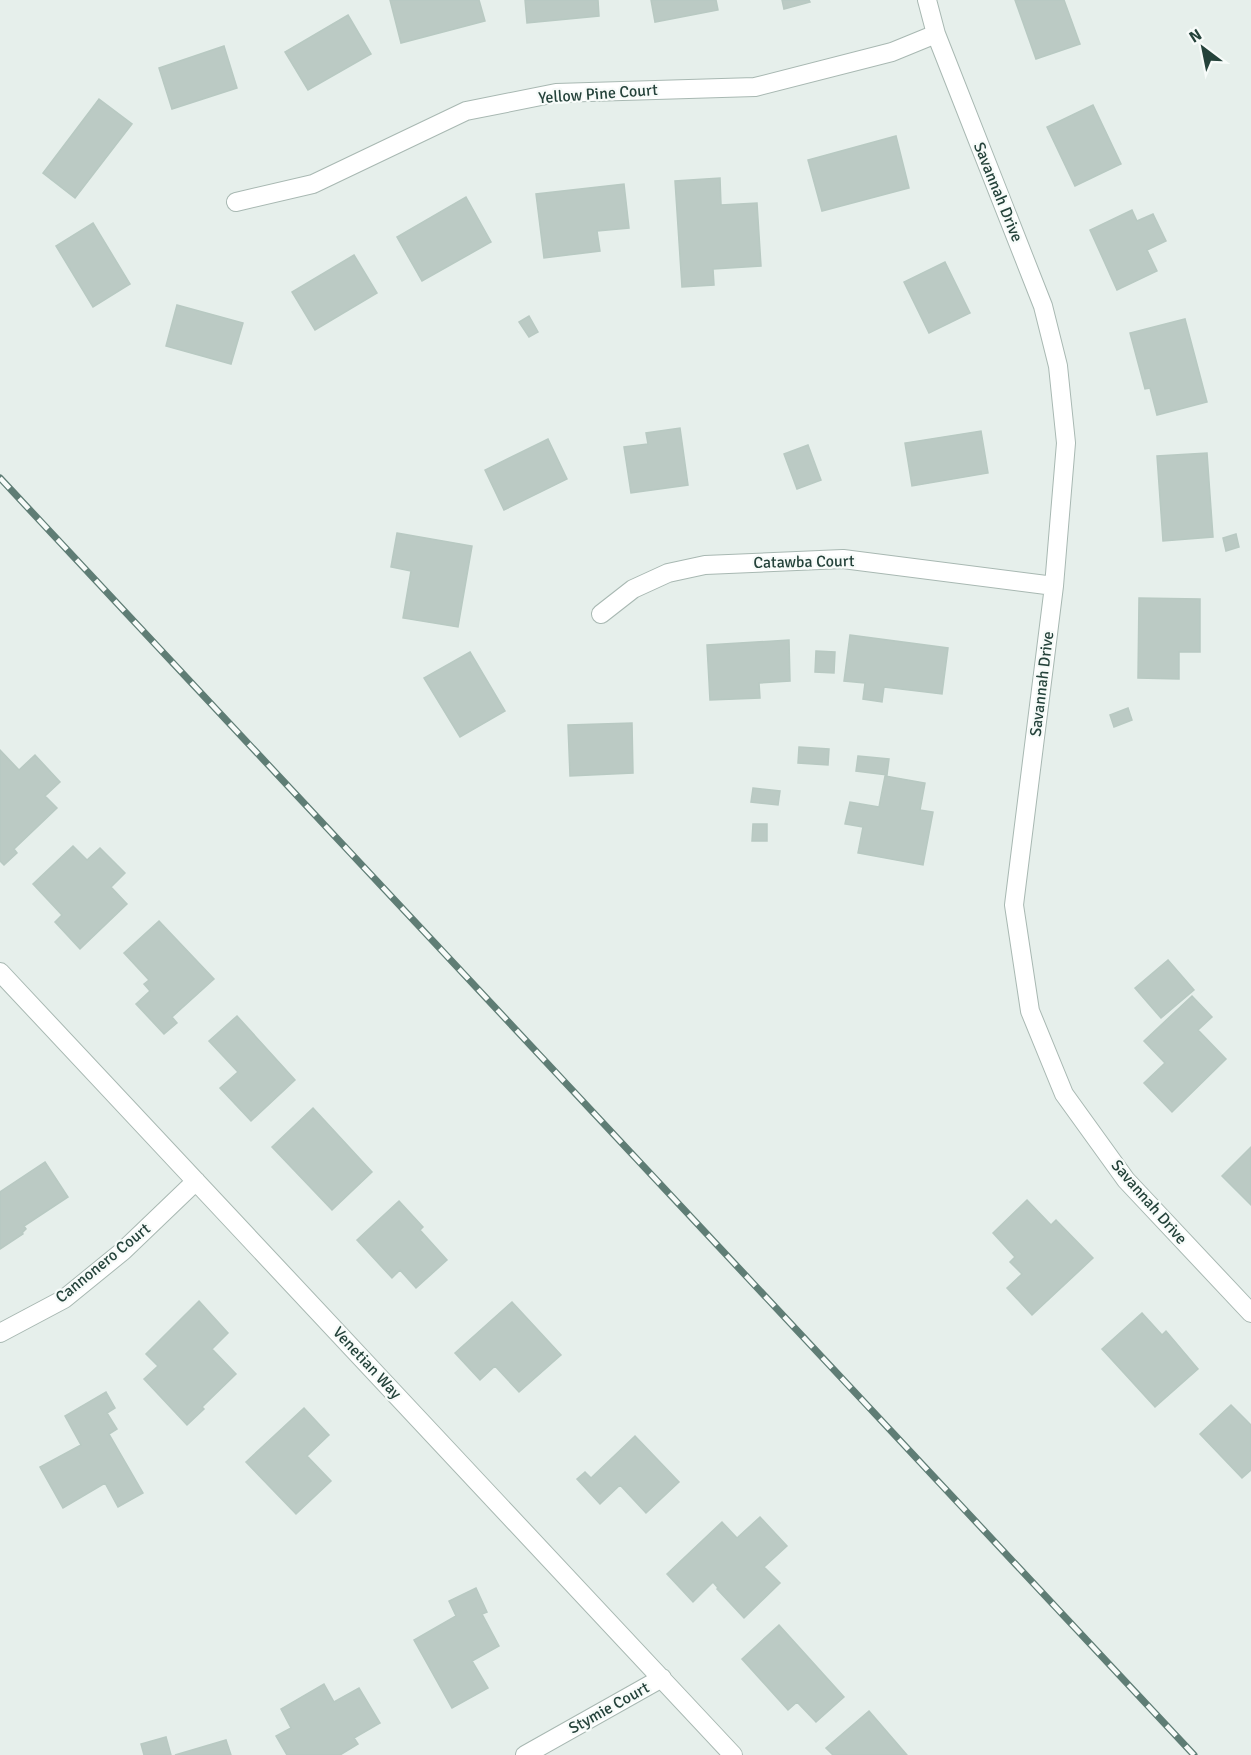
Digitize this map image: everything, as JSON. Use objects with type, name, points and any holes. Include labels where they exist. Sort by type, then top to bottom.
[{"type":"street","name":"Savannah Drive","points":[[927,0],[936,34],[1043,306],[1058,366],[1066,443],[1054,586],[1014,905],[1030,1011],[1064,1094],[1126,1180],[1251,1313]]},
{"type":"street","name":"Yellow Pine Court","points":[[236,202],[313,184],[466,111],[556,93],[755,87],[892,52],[936,34]]},
{"type":"street","name":"Catawba Court","points":[[602,614],[633,589],[668,573],[705,565],[843,559],[1054,586]]},
{"type":"street","name":"Venetian Way","points":[[0,972],[733,1755]]},
{"type":"street","name":"Cannonero Court","points":[[0,1333],[64,1299],[123,1251],[196,1181]]},
{"type":"street","name":"Stymie Court","points":[[525,1755],[662,1678]]},
{"type":"building","points":[[390,0],[479,0],[485,21],[401,43]]},
{"type":"building","points":[[525,0],[598,0],[599,16],[527,23]]},
{"type":"building","points":[[651,0],[716,0],[718,10],[655,22]]},
{"type":"building","points":[[782,0],[809,0],[810,2],[784,9]]},
{"type":"building","points":[[1015,0],[1064,0],[1080,44],[1036,59]]},
{"type":"building","points":[[348,15],[371,54],[308,90],[285,52]]},
{"type":"building","points":[[224,46],[237,88],[172,109],[159,68]]},
{"type":"building","points":[[99,99],[132,124],[75,198],[43,173]]},
{"type":"building","points":[[1093,105],[1121,164],[1075,186],[1047,127]]},
{"type":"building","points":[[896,136],[909,188],[822,211],[808,160]]},
{"type":"building","points":[[720,178],[721,205],[757,203],[761,266],[713,269],[714,285],[682,287],[675,181]]},
{"type":"building","points":[[624,184],[629,228],[597,231],[600,251],[544,258],[536,194]]},
{"type":"building","points":[[466,197],[491,242],[422,281],[397,237]]},
{"type":"building","points":[[1132,210],[1137,221],[1153,214],[1166,241],[1147,250],[1157,271],[1117,290],[1090,230]]},
{"type":"building","points":[[93,223],[130,284],[93,307],[56,246]]},
{"type":"building","points":[[354,255],[377,293],[315,330],[292,292]]},
{"type":"building","points":[[945,262],[970,313],[929,333],[904,282]]},
{"type":"building","points":[[177,305],[243,323],[231,364],[166,346]]},
{"type":"building","points":[[529,316],[538,332],[529,337],[519,322]]},
{"type":"building","points":[[1185,319],[1207,402],[1157,415],[1150,388],[1145,389],[1130,333]]},
{"type":"building","points":[[680,428],[688,485],[631,493],[624,447],[648,444],[646,433]]},
{"type":"building","points":[[981,431],[988,473],[912,486],[905,443]]},
{"type":"building","points":[[548,439],[567,479],[504,510],[485,470]]},
{"type":"building","points":[[808,445],[821,480],[797,489],[784,454]]},
{"type":"building","points":[[1207,453],[1213,537],[1163,541],[1157,456]]},
{"type":"building","points":[[397,533],[472,546],[458,627],[403,618],[411,571],[391,567]]},
{"type":"building","points":[[1236,534],[1239,547],[1226,551],[1223,538]]},
{"type":"building","points":[[1139,598],[1200,599],[1200,652],[1179,652],[1179,679],[1138,678]]},
{"type":"building","points":[[850,635],[948,648],[942,694],[884,687],[882,702],[863,699],[865,683],[844,681]]},
{"type":"building","points":[[789,640],[790,681],[759,683],[760,698],[710,700],[707,645]]},
{"type":"building","points":[[816,651],[835,652],[834,673],[815,672]]},
{"type":"building","points":[[470,652],[505,711],[460,737],[424,678]]},
{"type":"building","points":[[1128,708],[1132,720],[1114,727],[1110,715]]},
{"type":"building","points":[[632,723],[633,773],[570,776],[568,725]]},
{"type":"building","points":[[799,747],[829,749],[828,765],[798,763]]},
{"type":"building","points":[[0,750],[19,770],[35,755],[60,782],[45,796],[57,808],[14,849],[17,853],[4,865],[0,861]]},
{"type":"building","points":[[858,756],[889,759],[887,775],[856,771]]},
{"type":"building","points":[[885,776],[925,783],[920,810],[933,812],[923,865],[858,853],[863,827],[845,824],[850,802],[879,807]]},
{"type":"building","points":[[753,788],[780,791],[778,805],[751,802]]},
{"type":"building","points":[[753,824],[767,824],[767,841],[752,841]]},
{"type":"building","points":[[73,846],[87,860],[100,848],[125,873],[111,887],[127,904],[80,949],[55,922],[62,915],[33,884]]},
{"type":"building","points":[[159,921],[214,979],[172,1017],[177,1023],[164,1034],[136,1004],[150,991],[144,984],[149,980],[124,953]]},
{"type":"building","points":[[1168,960],[1194,990],[1161,1018],[1135,988]]},
{"type":"building","points":[[1192,996],[1212,1017],[1198,1030],[1226,1059],[1172,1112],[1144,1083],[1165,1063],[1144,1041]]},
{"type":"building","points":[[237,1016],[295,1080],[251,1121],[220,1088],[238,1072],[209,1041]]},
{"type":"building","points":[[313,1108],[372,1172],[332,1210],[272,1147]]},
{"type":"building","points":[[1251,1147],[1251,1205],[1222,1176]]},
{"type":"building","points":[[45,1162],[68,1197],[24,1226],[26,1229],[23,1234],[0,1249],[0,1192]]},
{"type":"building","points":[[1027,1200],[1051,1225],[1056,1220],[1093,1258],[1032,1315],[1007,1288],[1022,1274],[1010,1262],[1015,1257],[993,1233]]},
{"type":"building","points":[[399,1201],[423,1227],[420,1230],[447,1260],[416,1288],[400,1270],[392,1278],[357,1240]]},
{"type":"building","points":[[199,1301],[228,1333],[212,1349],[236,1374],[187,1425],[144,1379],[158,1366],[146,1354]]},
{"type":"building","points":[[512,1302],[561,1355],[519,1392],[495,1366],[480,1380],[455,1353]]},
{"type":"building","points":[[1142,1313],[1162,1335],[1166,1331],[1198,1369],[1155,1407],[1102,1349]]},
{"type":"building","points":[[106,1392],[115,1408],[107,1413],[117,1429],[109,1434],[143,1493],[118,1507],[105,1483],[63,1508],[40,1467],[81,1445],[65,1416]]},
{"type":"building","points":[[1231,1405],[1251,1425],[1251,1470],[1242,1478],[1200,1434]]},
{"type":"building","points":[[304,1408],[329,1435],[307,1456],[331,1481],[296,1514],[246,1462]]},
{"type":"building","points":[[635,1436],[679,1482],[646,1513],[620,1485],[600,1504],[577,1479],[585,1472],[591,1478]]},
{"type":"building","points":[[760,1517],[787,1546],[764,1567],[780,1583],[744,1618],[713,1582],[693,1602],[667,1574],[722,1522],[737,1538]]},
{"type":"building","points":[[476,1588],[487,1612],[482,1614],[499,1646],[472,1661],[488,1688],[452,1708],[414,1640],[456,1616],[449,1601]]},
{"type":"building","points":[[779,1625],[844,1697],[816,1722],[797,1702],[788,1710],[742,1659]]},
{"type":"building","points":[[324,1684],[334,1702],[359,1688],[380,1723],[354,1738],[358,1744],[340,1755],[287,1755],[276,1736],[291,1728],[281,1709]]},
{"type":"building","points":[[869,1711],[907,1755],[833,1755],[826,1748]]},
{"type":"building","points":[[166,1737],[171,1755],[144,1755],[141,1744]]},
{"type":"building","points":[[226,1740],[231,1755],[175,1755]]},
{"type":"railway","points":[[0,478],[1194,1755]]}]
